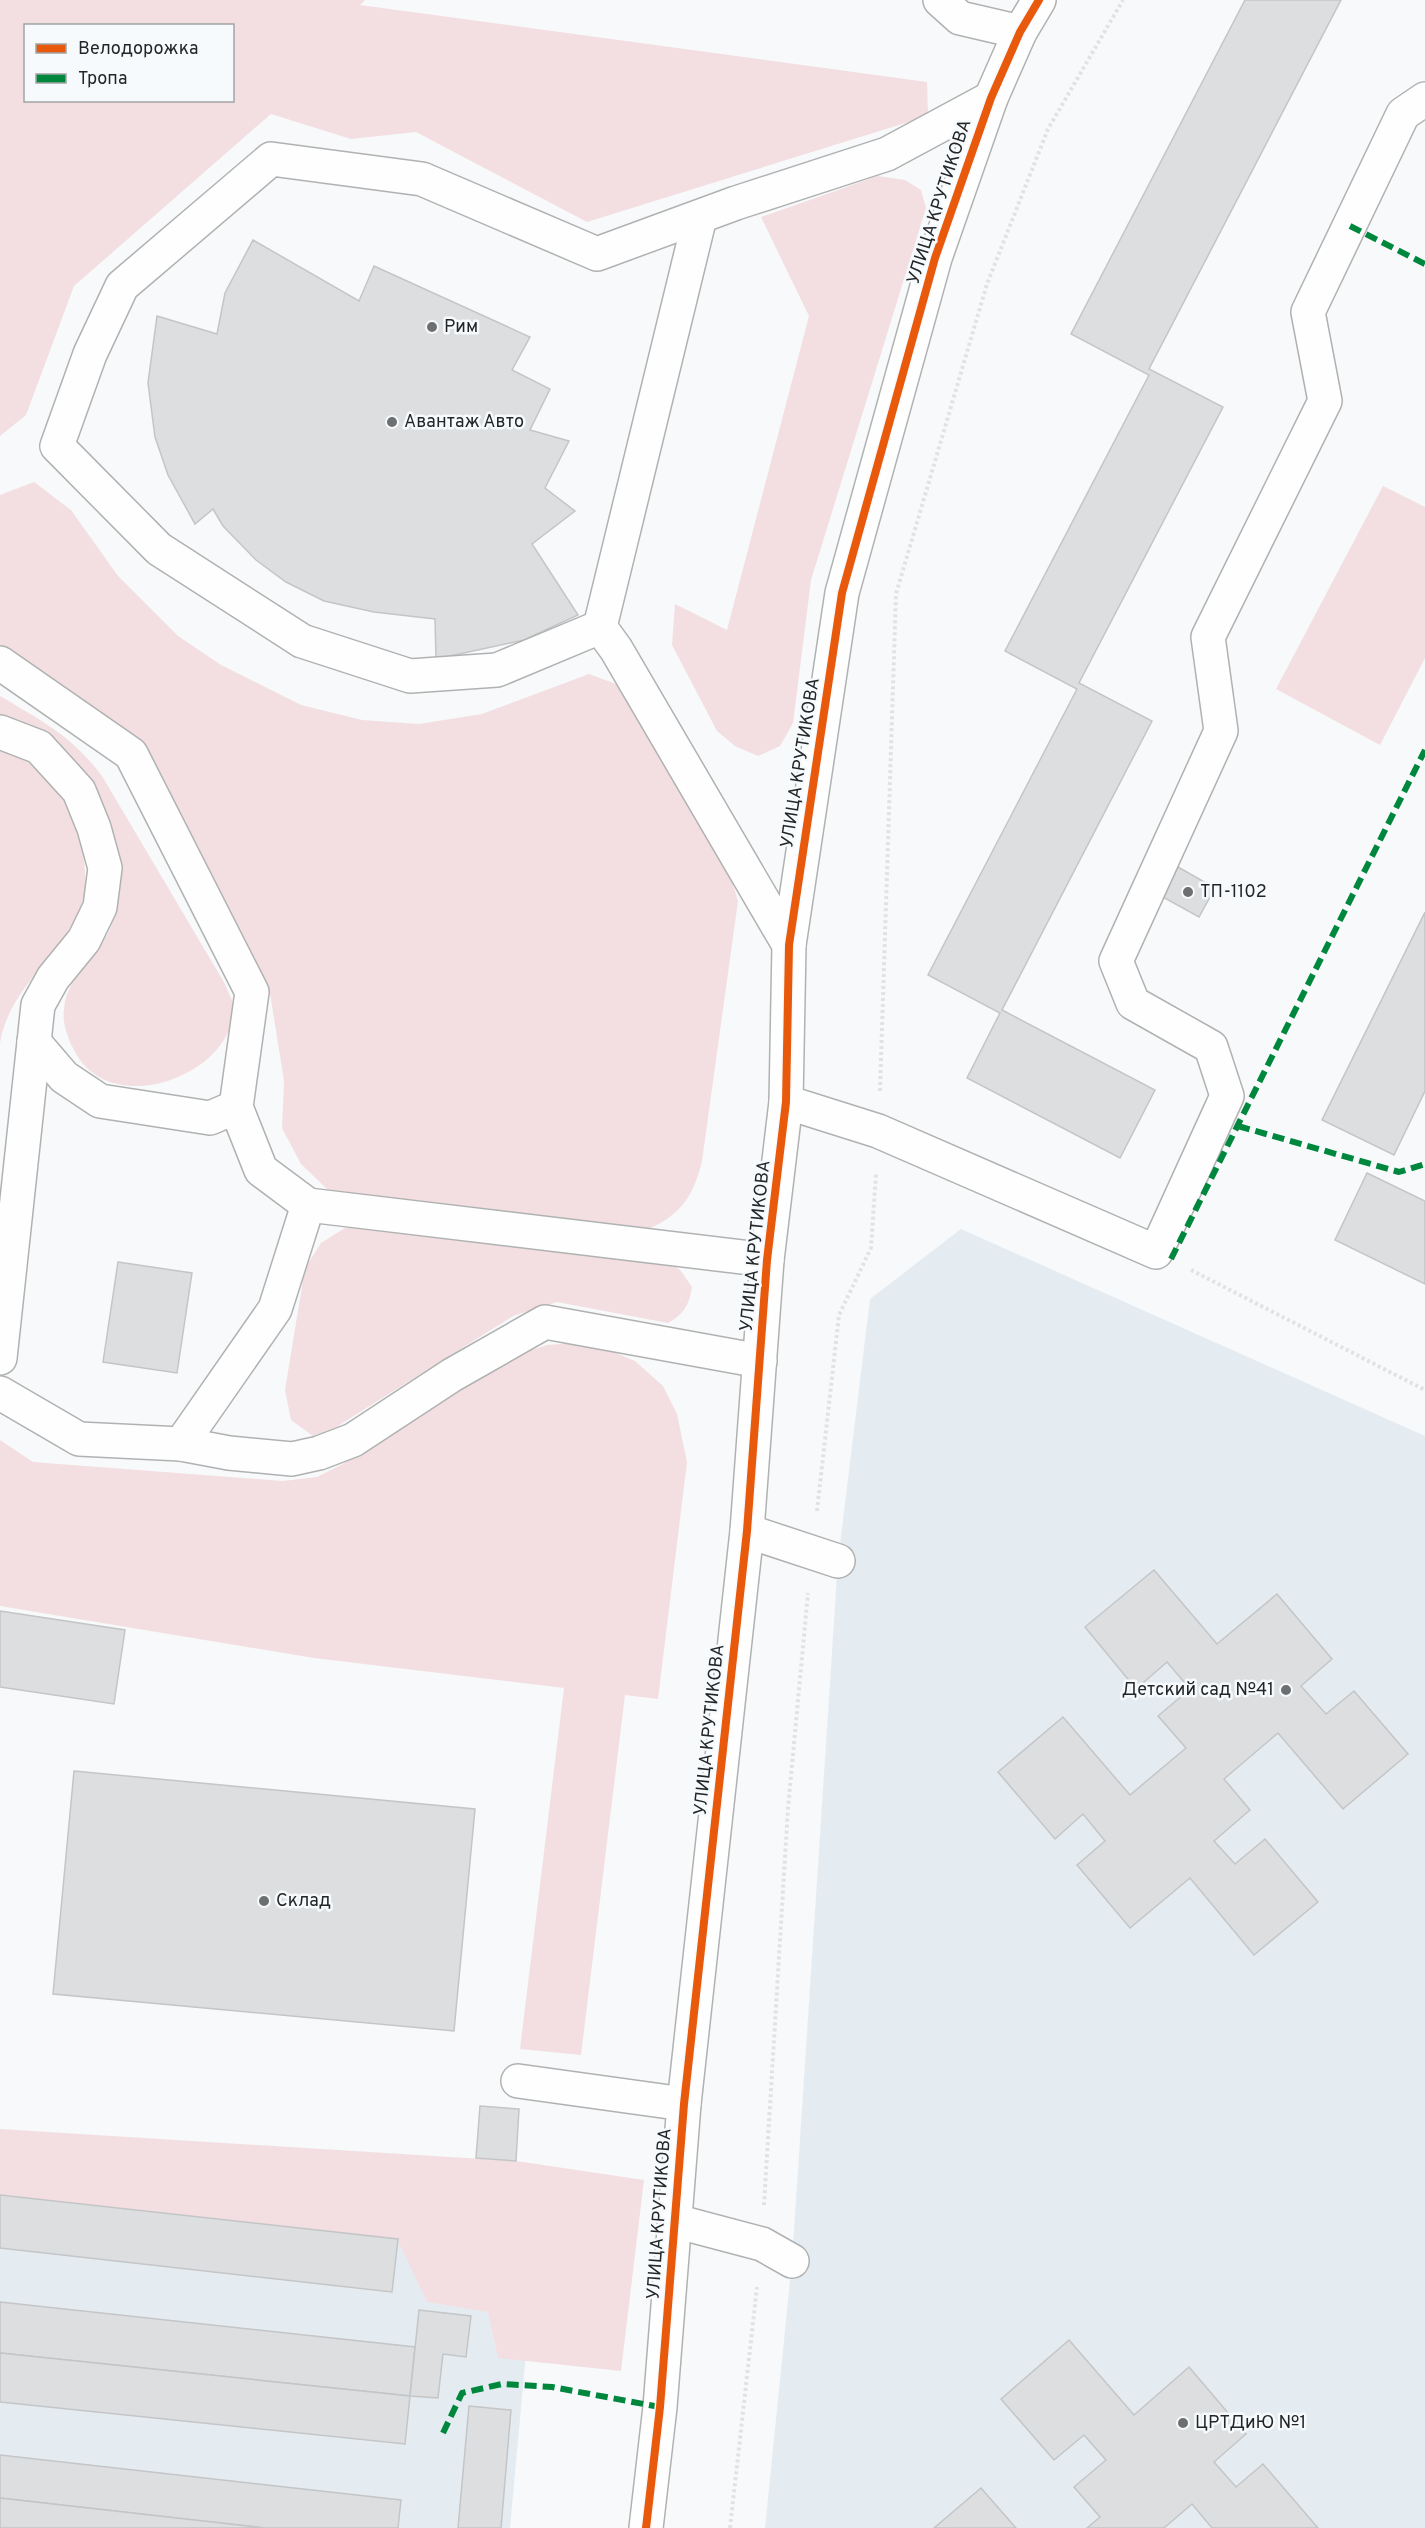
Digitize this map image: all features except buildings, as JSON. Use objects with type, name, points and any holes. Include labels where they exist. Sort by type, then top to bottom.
[{"type":"street","points":[[940,0],[960,18],[1020,32]]},
{"type":"street","name":"УЛИЦА КРУТИКОВА","points":[[646,2528],[660,2407],[684,2104],[747,1531],[767,1260],[786,1102],[789,945],[842,593],[935,258],[991,98],[1020,32],[1039,0]]},
{"type":"street","points":[[600,627],[497,670],[410,676],[302,641],[159,549],[57,446],[90,354],[122,286],[271,159],[422,178],[597,254],[887,154],[991,98]]},
{"type":"street","points":[[786,1102],[878,1131],[1156,1252],[1227,1096],[1211,1047],[1132,1004],[1116,961],[1221,730],[1208,637],[1325,401],[1308,312],[1403,114],[1425,99]]},
{"type":"street","points":[[700,217],[600,627],[616,649],[789,945]]},
{"type":"street","points":[[0,663],[131,754],[252,992],[236,1107],[261,1170],[308,1204],[767,1260]]},
{"type":"street","points":[[0,732],[39,747],[79,791],[94,828],[105,868],[99,907],[84,940],[52,978],[38,1005],[0,1358]]},
{"type":"street","points":[[34,1042],[64,1077],[100,1101],[210,1118],[236,1107]]},
{"type":"street","points":[[181,1444],[275,1309],[308,1204]]},
{"type":"street","points":[[0,1392],[79,1439],[181,1444],[230,1453],[292,1459],[320,1453],[353,1440],[452,1375],[545,1322],[760,1361]]},
{"type":"street","points":[[747,1531],[825,1557]]},
{"type":"street","points":[[518,2081],[684,2104]]},
{"type":"street","points":[[675,2221],[762,2244],[792,2261]]},
{"type":"path","points":[[730,2528],[762,2244],[788,1808],[825,1557],[839,1315],[871,1248],[878,1131],[896,594],[991,273],[1048,129],[1123,0]]},
{"type":"path","points":[[1156,1252],[1425,1390]]},
{"type":"shaded area","points":[[0,0],[365,0],[360,5],[927,82],[928,116],[587,222],[416,132],[351,139],[271,114],[74,286],[26,415],[0,436]]},
{"type":"shaded area","points":[[878,176],[905,180],[921,190],[926,208],[811,580],[793,723],[780,746],[758,756],[735,746],[717,731],[672,645],[675,604],[727,630],[809,316],[761,217]]},
{"type":"shaded area","points":[[34,482],[71,510],[118,576],[178,636],[221,665],[301,705],[362,720],[419,724],[482,714],[589,674],[616,684],[702,817],[725,859],[738,901],[702,1161],[689,1195],[676,1212],[644,1231],[363,1201],[327,1189],[301,1164],[282,1128],[284,1081],[269,987],[141,742],[0,645],[0,495]]},
{"type":"shaded area","points":[[1383,486],[1425,507],[1425,658],[1380,745],[1276,689]]},
{"type":"shaded area","points":[[0,696],[68,740],[102,776],[225,984],[233,1005],[229,1029],[216,1051],[195,1068],[170,1080],[143,1086],[116,1084],[93,1073],[75,1052],[65,1026],[66,997],[76,977],[109,931],[115,904],[60,750],[18,721],[0,716]]},
{"type":"shaded area","points":[[0,745],[40,771],[61,793],[69,807],[81,841],[85,877],[79,913],[18,998],[4,1027],[0,1043]]},
{"type":"shaded area","points":[[383,1225],[672,1264],[681,1271],[692,1287],[691,1293],[682,1312],[668,1323],[557,1302],[513,1316],[336,1427],[313,1436],[291,1420],[285,1390],[305,1268],[321,1243],[345,1228]]},
{"type":"shaded area","points":[[961,1229],[1425,1436],[1425,2528],[765,2528],[792,2261],[838,1561],[870,1299]]},
{"type":"shaded area","points":[[589,1342],[635,1361],[663,1386],[677,1414],[687,1462],[658,1699],[625,1695],[581,2055],[520,2049],[564,1688],[314,1658],[0,1606],[0,1440],[33,1462],[283,1481],[317,1477],[343,1464],[512,1357],[547,1345]]},
{"type":"shaded area","points":[[0,2129],[516,2161],[644,2180],[621,2371],[498,2358],[488,2312],[427,2302],[397,2239],[0,2195]]},
{"type":"shaded area","points":[[0,2182],[536,2244],[510,2528],[0,2528]]},
{"type":"marked path","points":[[1350,226],[1425,264]]},
{"type":"marked path","points":[[1171,1259],[1425,750]]},
{"type":"marked path","points":[[1238,1126],[1399,1172],[1425,1164]]},
{"type":"marked path","points":[[443,2433],[462,2393],[502,2384],[552,2387],[660,2407]]},
{"type":"cycle path","points":[[646,2528],[660,2407],[684,2104],[747,1531],[767,1260],[786,1102],[789,945],[842,593],[935,258],[991,98],[1020,32],[1039,0]]},
{"type":"place","name":"Рим","points":[[432,327]]},
{"type":"place","name":"Авантаж Авто","points":[[392,422]]},
{"type":"place","name":"ТП-1102","points":[[1188,892]]},
{"type":"place","name":"Детский сад №41","points":[[1286,1690]]},
{"type":"place","name":"Склад","points":[[264,1901]]},
{"type":"place","name":"ЦРТДиЮ №1","points":[[1183,2423]]}]
